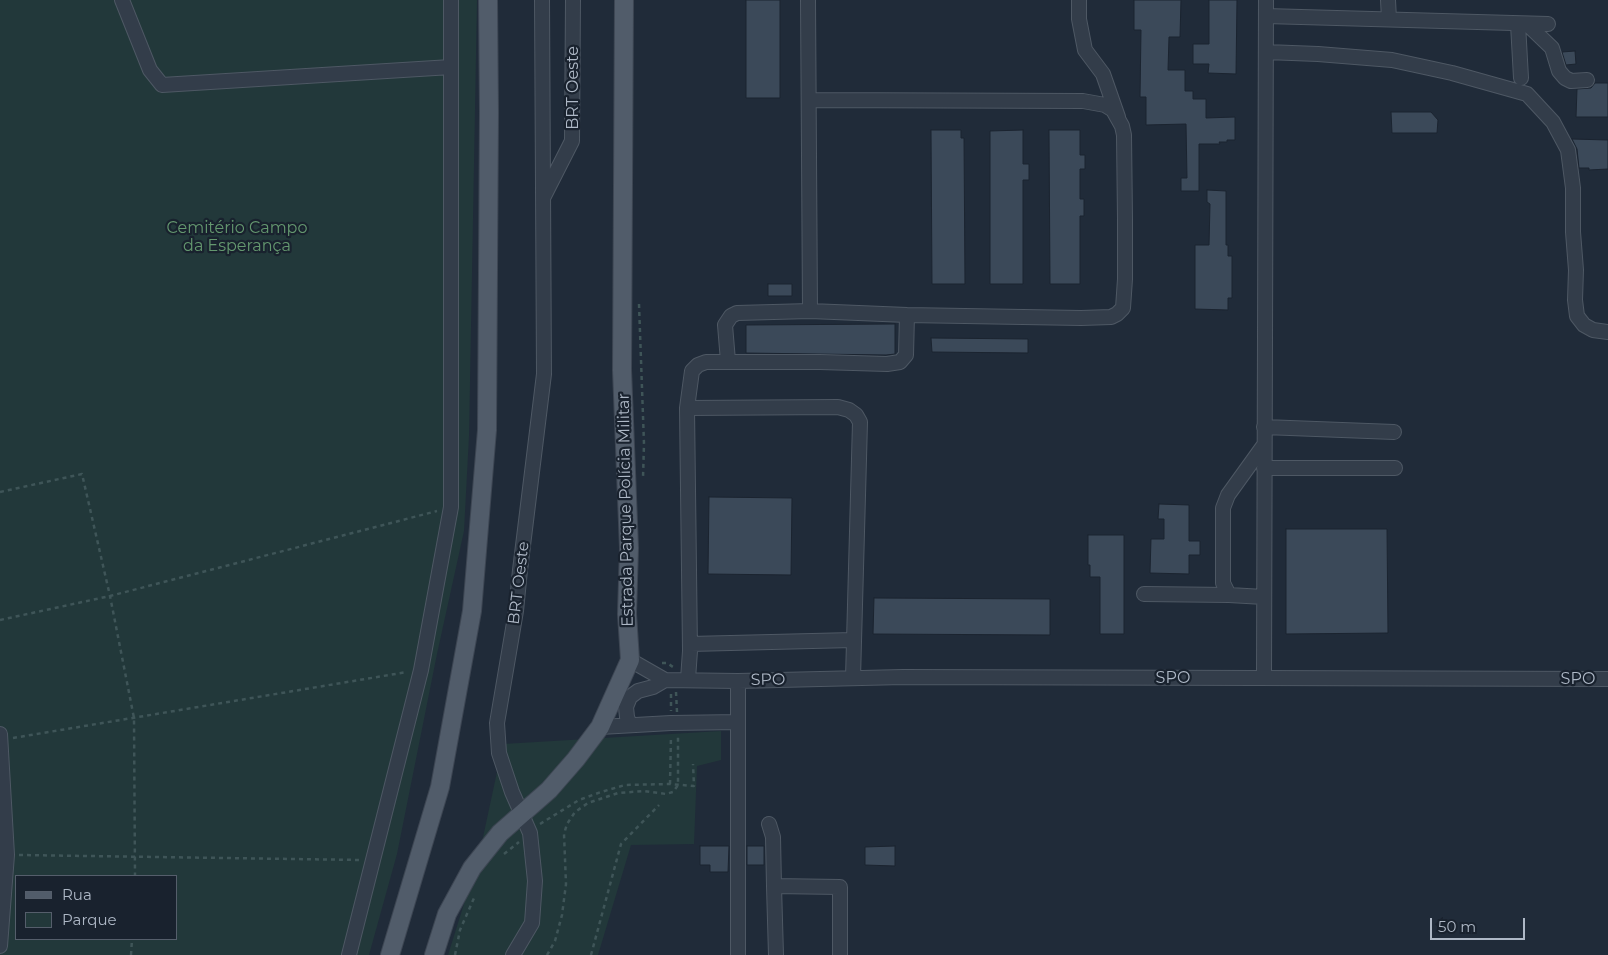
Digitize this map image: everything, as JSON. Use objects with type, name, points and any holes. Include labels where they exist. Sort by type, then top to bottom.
[{"type":"main road","points":[[390,955],[440,787],[473,602],[487,430],[488,0]]},
{"type":"main road","name":"Estrada Parque Polícia Militar","points":[[434,955],[447,914],[472,868],[500,833],[549,790],[576,759],[600,727],[630,660],[627,614],[628,548],[622,370],[624,0]]},
{"type":"street","points":[[122,0],[150,70],[162,85],[451,67]]},
{"type":"street","points":[[349,955],[421,670],[451,507],[451,0]]},
{"type":"street","name":"BRT Oeste","points":[[513,955],[532,923],[535,881],[530,832],[499,753],[497,723],[516,611],[544,374],[542,0]]},
{"type":"street","name":"BRT Oeste","points":[[543,199],[572,142],[573,0]]},
{"type":"street","points":[[808,0],[810,312]]},
{"type":"street","points":[[728,361],[726,325],[729,318],[734,314],[743,312],[1089,318],[1111,317],[1120,312],[1123,308],[1125,280],[1124,135],[1103,74],[1085,50],[1079,19],[1079,0]]},
{"type":"street","points":[[1264,678],[1266,0]]},
{"type":"street","points":[[1388,0],[1388,19]]},
{"type":"street","points":[[1266,16],[1548,24]]},
{"type":"street","points":[[1520,78],[1522,24]]},
{"type":"street","points":[[1522,24],[1552,48],[1559,70],[1565,78],[1570,80],[1587,80]]},
{"type":"street","points":[[1266,52],[1392,60],[1452,72],[1527,94],[1552,122],[1568,150],[1573,188],[1577,316],[1593,330],[1608,332]]},
{"type":"street","points":[[810,100],[1083,101],[1105,105],[1113,110],[1118,118]]},
{"type":"street","points":[[630,725],[626,707],[630,698],[638,691],[676,679],[690,644],[687,408],[691,374],[694,368],[706,362],[728,361],[881,364],[900,362],[906,354],[907,315]]},
{"type":"street","points":[[687,408],[838,407],[849,410],[856,415],[860,422],[853,678]]},
{"type":"street","points":[[1264,427],[1394,432]]},
{"type":"street","points":[[1229,595],[1223,583],[1223,508],[1228,495],[1264,445]]},
{"type":"street","points":[[1264,468],[1395,468]]},
{"type":"street","points":[[1144,594],[1264,597]]},
{"type":"street","points":[[690,644],[853,640]]},
{"type":"street","name":"SPO","points":[[630,660],[676,679],[738,681],[853,678],[1608,679]]},
{"type":"street","name":"SPO","points":[[738,681],[738,955]]},
{"type":"street","points":[[600,727],[738,722]]},
{"type":"street","points":[[0,737],[7,855],[0,946]]},
{"type":"street","points":[[769,824],[773,837],[776,955]]},
{"type":"street","points":[[774,886],[840,887],[840,955]]},
{"type":"path","points":[[0,492],[82,474],[110,596],[134,718],[135,875]]},
{"type":"path","points":[[642,477],[642,487]]},
{"type":"path","points":[[0,620],[110,596],[451,507]]},
{"type":"path","points":[[660,662],[667,663],[674,668],[676,679]]},
{"type":"path","points":[[0,737],[134,718],[421,670]]},
{"type":"path","points":[[503,854],[543,821],[579,800],[601,792],[625,785],[670,784],[694,786],[693,764]]},
{"type":"path","points":[[547,955],[555,941],[562,915],[566,884],[564,834],[567,824],[575,812],[588,803],[618,793],[644,791],[666,794],[673,792],[678,785]]},
{"type":"path","points":[[591,955],[621,844],[659,805]]},
{"type":"path","points":[[7,855],[373,860]]},
{"type":"path","points":[[455,955],[460,930],[474,898]]},
{"type":"path","points":[[131,955],[132,940]]},
{"type":"green space","name":"Cemitério Campo da Esperança","points":[[0,0],[477,0],[469,436],[464,531],[397,854],[369,955],[0,955]]},
{"type":"green space","points":[[721,731],[721,760],[697,766],[694,844],[631,845],[598,955],[448,955],[479,856],[503,744]]},
{"type":"building","points":[[746,0],[780,0],[780,98],[746,98]]},
{"type":"building","points":[[1134,0],[1181,0],[1180,37],[1169,37],[1168,70],[1185,70],[1185,91],[1193,91],[1193,99],[1206,99],[1206,118],[1235,117],[1235,140],[1219,142],[1220,144],[1199,144],[1199,191],[1181,191],[1181,178],[1187,178],[1186,124],[1146,125],[1146,97],[1140,97],[1141,30],[1134,30]]},
{"type":"building","points":[[1209,0],[1237,0],[1236,74],[1208,73],[1209,64],[1193,64],[1193,44],[1209,44]]},
{"type":"building","points":[[1575,51],[1576,64],[1566,65],[1562,52]]},
{"type":"building","points":[[1595,83],[1608,83],[1608,117],[1576,117],[1577,89],[1591,88]]},
{"type":"building","points":[[1391,112],[1431,112],[1438,120],[1437,133],[1392,133]]},
{"type":"building","points":[[931,130],[961,130],[961,138],[964,138],[965,284],[932,284]]},
{"type":"building","points":[[1023,130],[1023,164],[1029,164],[1029,180],[1023,180],[1023,284],[990,284],[990,131]]},
{"type":"building","points":[[1049,130],[1080,130],[1080,155],[1085,155],[1085,169],[1080,169],[1080,199],[1084,199],[1084,216],[1080,216],[1080,284],[1050,284]]},
{"type":"building","points":[[1572,139],[1608,140],[1608,169],[1589,170],[1589,168],[1579,168],[1577,149]]},
{"type":"building","points":[[1207,190],[1226,191],[1226,245],[1228,245],[1228,256],[1232,256],[1232,298],[1228,298],[1228,310],[1195,309],[1195,245],[1209,245],[1210,204],[1207,202]]},
{"type":"building","points":[[768,284],[792,284],[792,296],[768,296]]},
{"type":"building","points":[[895,324],[895,354],[746,353],[746,325]]},
{"type":"building","points":[[931,338],[1028,339],[1028,353],[932,352]]},
{"type":"building","points":[[709,497],[792,498],[791,575],[708,574]]},
{"type":"building","points":[[1159,504],[1189,505],[1189,541],[1200,541],[1200,555],[1189,555],[1189,574],[1150,573],[1151,539],[1164,539],[1164,519],[1158,519]]},
{"type":"building","points":[[1286,529],[1387,529],[1388,633],[1286,634]]},
{"type":"building","points":[[1088,535],[1124,535],[1124,634],[1100,634],[1100,577],[1090,577]]},
{"type":"building","points":[[874,598],[1050,599],[1050,635],[873,634]]},
{"type":"building","points":[[700,846],[729,846],[728,872],[710,872],[710,865],[700,865]]},
{"type":"building","points":[[747,846],[764,846],[764,865],[747,865]]},
{"type":"building","points":[[895,846],[895,866],[865,865],[865,847]]}]
